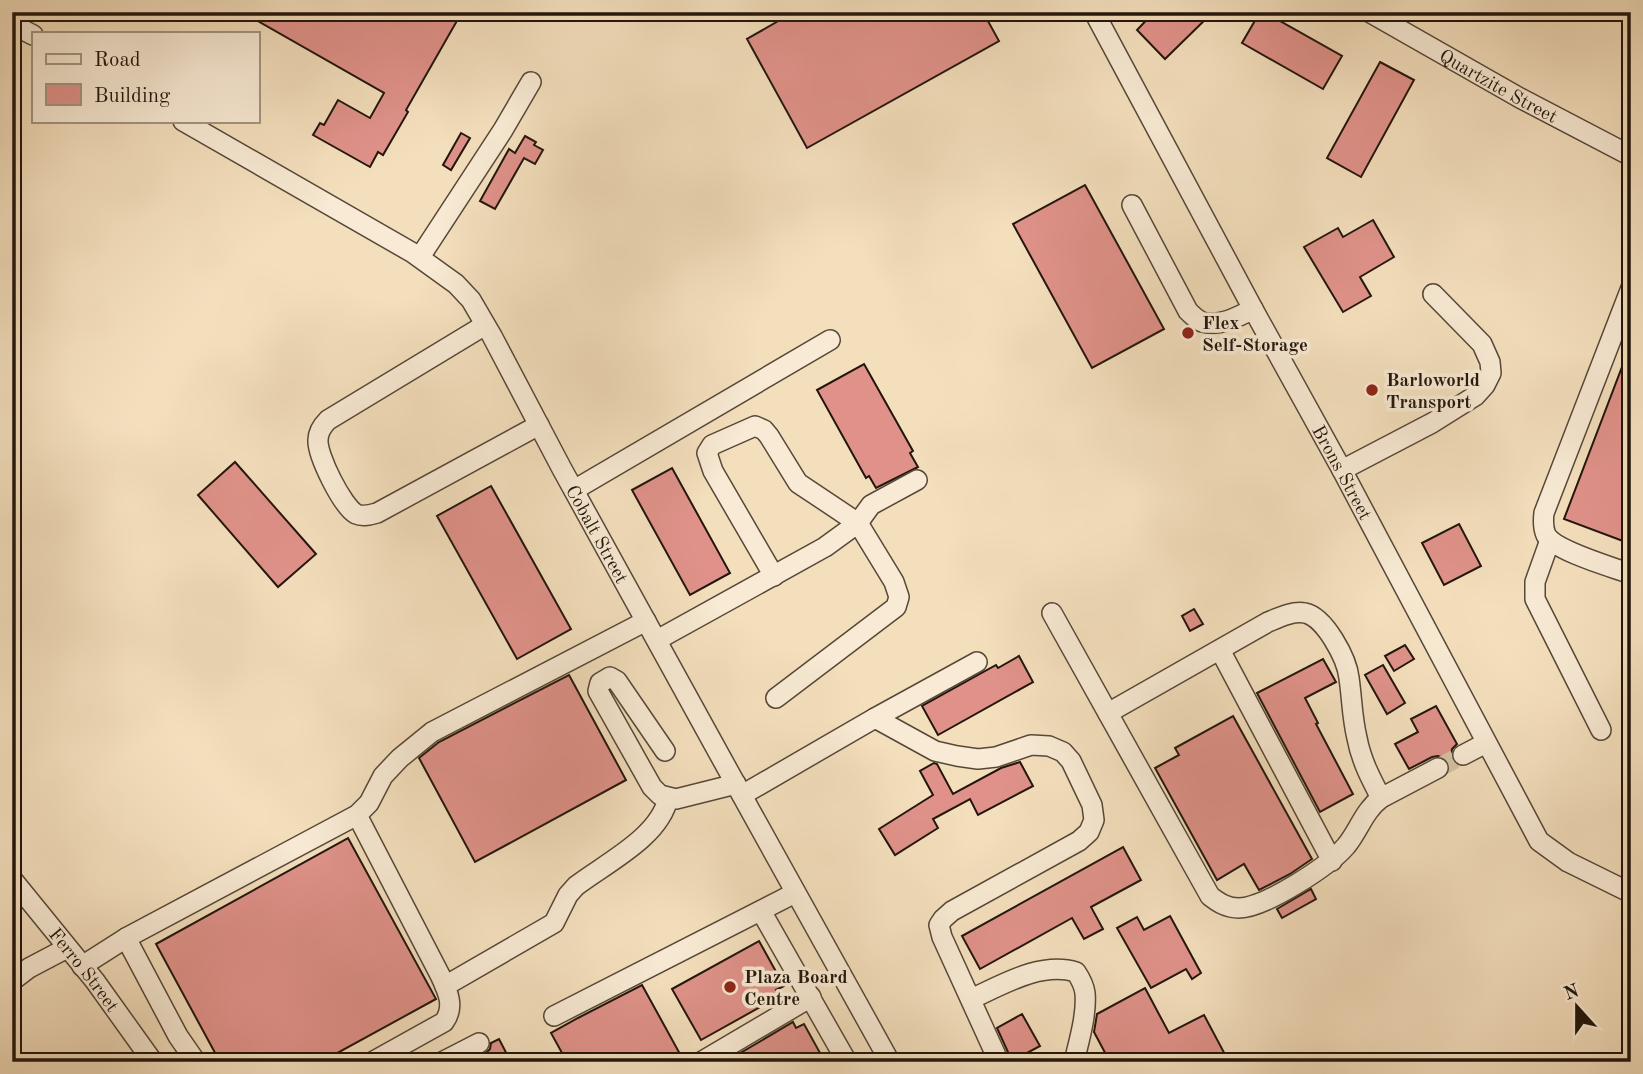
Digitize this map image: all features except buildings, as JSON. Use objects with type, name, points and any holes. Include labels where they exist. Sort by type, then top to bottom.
[{"type":"street","name":"Brons Street","points":[[1094,12],[1539,841],[1568,862],[1631,893]]},
{"type":"street","name":"Quartzite Street","points":[[1369,12],[1520,98],[1631,156]]},
{"type":"street","points":[[12,23],[32,35]]},
{"type":"street","points":[[420,257],[531,82]]},
{"type":"street","name":"Cobalt Street","points":[[185,122],[420,257],[456,284],[471,300],[890,1062]]},
{"type":"street","points":[[1132,205],[1188,312],[1201,322],[1216,323],[1236,318],[1252,309]]},
{"type":"street","points":[[1631,288],[1544,513],[1543,526],[1550,540],[1566,550],[1631,573]]},
{"type":"street","points":[[1342,470],[1432,423],[1475,396],[1485,385],[1491,373],[1490,362],[1482,344],[1433,294]]},
{"type":"street","points":[[485,325],[328,420],[321,428],[318,438],[319,452],[341,496],[358,515],[377,513],[539,425]]},
{"type":"street","points":[[574,490],[830,340]]},
{"type":"street","points":[[774,576],[712,471],[707,453],[712,445],[751,427],[764,430],[798,483],[858,523],[894,582],[899,597],[896,607],[776,698]]},
{"type":"street","points":[[657,640],[825,547],[858,523],[872,505],[917,480]]},
{"type":"street","points":[[1550,540],[1535,582],[1535,599],[1601,730]]},
{"type":"street","points":[[1052,613],[1210,896],[1223,906],[1240,908],[1254,905],[1287,889],[1332,861],[1348,844],[1368,811],[1381,798],[1438,768]]},
{"type":"street","points":[[1108,713],[1268,622],[1284,615],[1309,614],[1324,626],[1346,664],[1357,738],[1366,769],[1381,798]]},
{"type":"street","points":[[82,966],[126,938],[357,815],[369,803],[383,776],[432,732],[646,621]]},
{"type":"street","points":[[1220,650],[1332,861]]},
{"type":"street","points":[[665,751],[617,681],[610,677],[600,683],[598,691],[652,787],[668,798],[739,790],[977,662]]},
{"type":"street","points":[[875,718],[935,751],[957,757],[978,759],[1011,753],[1031,745],[1049,746],[1063,752],[1071,761],[1092,805],[1094,820],[1089,832],[1079,842],[952,911],[939,925],[999,1062]]},
{"type":"street","points":[[1463,755],[1486,743]]},
{"type":"street","points":[[445,986],[554,923],[568,895],[576,886],[640,840],[666,810],[668,798]]},
{"type":"street","points":[[357,815],[450,998],[449,1016],[444,1022],[372,1062]]},
{"type":"street","name":"Ferro Street","points":[[12,879],[95,981],[153,1062]]},
{"type":"street","points":[[554,1016],[795,892]]},
{"type":"street","points":[[761,911],[847,1062]]},
{"type":"street","points":[[126,938],[178,1036],[196,1062]]},
{"type":"street","points":[[12,981],[29,968],[67,948]]},
{"type":"street","points":[[971,999],[1014,979],[1042,971],[1058,968],[1076,972],[1085,993],[1074,1062]]},
{"type":"street","points":[[701,1062],[811,998]]},
{"type":"street","points":[[442,1062],[479,1042]]},
{"type":"tunnel","points":[[1438,768],[1463,755]]},
{"type":"place","name":"Flex Self-Storage","points":[[1188,333]]},
{"type":"place","name":"Barloworld Transport","points":[[1372,390]]},
{"type":"place","name":"Plaza Board Centre","points":[[730,987]]}]
